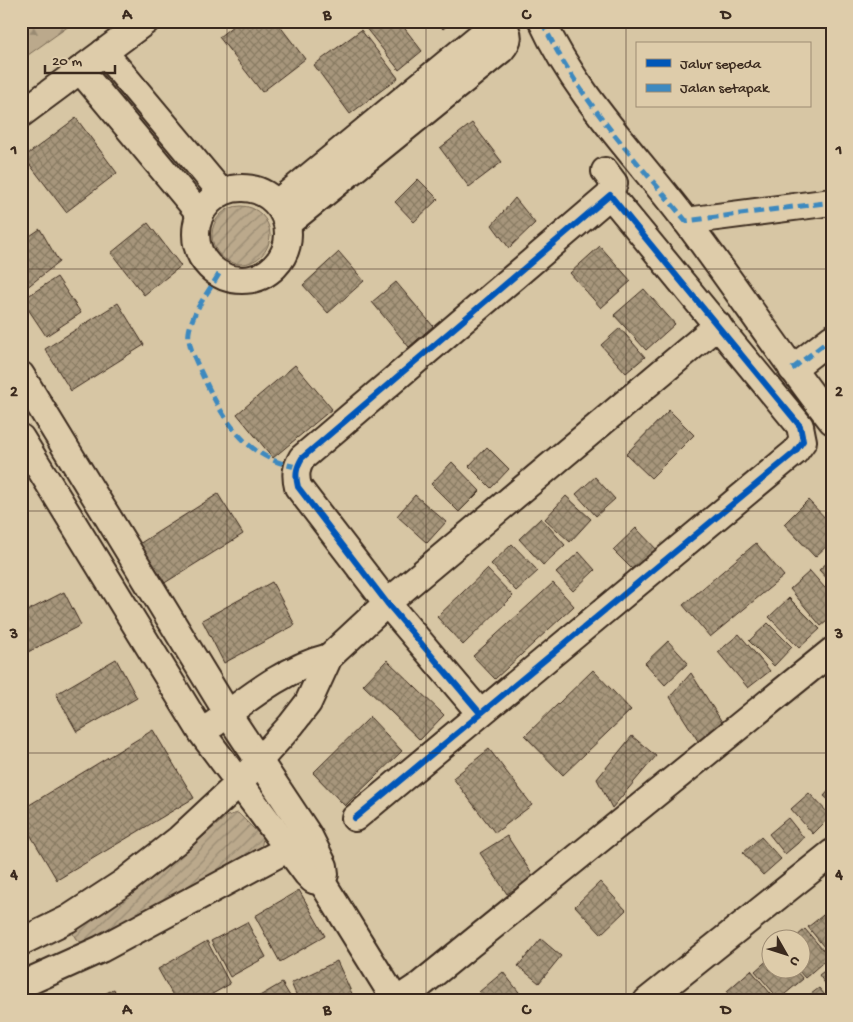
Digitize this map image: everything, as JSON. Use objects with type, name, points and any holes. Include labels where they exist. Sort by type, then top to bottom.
[{"type":"street","points":[[21,114],[146,21]]},
{"type":"street","points":[[542,21],[553,45],[574,79],[604,121],[686,221],[792,369],[832,421]]},
{"type":"street","points":[[494,26],[501,26],[506,30],[509,36],[508,42],[501,50],[283,213],[486,31],[494,26]]},
{"type":"street","points":[[104,52],[221,192]]},
{"type":"street","points":[[80,70],[200,214]]},
{"type":"street","points":[[355,818],[800,446],[802,433],[800,426],[607,183],[302,458],[297,467],[295,476],[298,487],[387,603],[480,713]]},
{"type":"street","points":[[236,187],[251,188],[266,193],[283,213],[286,250],[275,266],[258,277],[239,280],[219,274],[211,269],[200,253],[196,233],[200,214],[212,198],[221,192],[236,187]]},
{"type":"street","points":[[686,221],[832,202]]},
{"type":"street","points":[[49,973],[24,934],[68,919],[123,882],[179,839],[259,762],[308,703],[329,657],[387,603],[718,325]]},
{"type":"street","points":[[792,369],[832,338]]},
{"type":"street","points":[[21,375],[259,762],[299,843],[313,880],[322,882],[396,1001],[420,985],[832,651]]},
{"type":"street","points":[[21,438],[202,733],[239,783],[299,843]]},
{"type":"street","points":[[202,733],[289,671],[308,662],[329,657]]},
{"type":"street","points":[[21,985],[101,949],[299,843]]},
{"type":"street","points":[[647,1001],[832,853]]},
{"type":"green space","points":[[21,21],[76,21],[21,60]]},
{"type":"green space","points":[[235,206],[247,206],[262,214],[270,229],[270,241],[262,256],[247,264],[235,264],[220,256],[212,241],[212,229],[220,214]]},
{"type":"green space","points":[[238,813],[263,838],[261,849],[84,944],[76,939],[73,934],[80,923],[169,866],[227,816]]},
{"type":"building","points":[[239,21],[276,21],[305,59],[262,92],[219,37]]},
{"type":"building","points":[[399,21],[422,51],[399,70],[361,22]]},
{"type":"building","points":[[436,21],[453,21],[443,29]]},
{"type":"building","points":[[361,30],[398,78],[350,114],[314,65]]},
{"type":"building","points":[[76,118],[117,173],[66,212],[24,157]]},
{"type":"building","points":[[472,123],[502,162],[469,187],[440,148]]},
{"type":"building","points":[[418,179],[438,199],[414,222],[395,202]]},
{"type":"building","points":[[515,198],[535,223],[509,248],[492,225]]},
{"type":"building","points":[[148,223],[181,266],[144,295],[111,253]]},
{"type":"building","points":[[40,229],[59,262],[21,292],[21,242]]},
{"type":"building","points":[[600,246],[631,281],[601,308],[570,273]]},
{"type":"building","points":[[339,252],[364,281],[328,313],[303,285]]},
{"type":"building","points":[[57,277],[81,313],[46,336],[22,300]]},
{"type":"building","points":[[396,282],[433,326],[409,347],[372,302]]},
{"type":"building","points":[[644,289],[675,324],[646,350],[614,315]]},
{"type":"building","points":[[118,303],[144,345],[71,391],[45,349]]},
{"type":"building","points":[[620,328],[645,357],[626,373],[601,345]]},
{"type":"building","points":[[295,365],[332,409],[273,458],[237,414]]},
{"type":"building","points":[[669,410],[694,435],[651,478],[626,454]]},
{"type":"building","points":[[487,447],[509,469],[491,488],[469,466]]},
{"type":"building","points":[[452,462],[480,491],[459,512],[431,484]]},
{"type":"building","points":[[595,477],[615,499],[596,516],[576,494]]},
{"type":"building","points":[[218,494],[243,534],[163,584],[139,544]]},
{"type":"building","points":[[415,495],[446,522],[427,543],[397,516]]},
{"type":"building","points":[[566,496],[591,519],[570,542],[545,519]]},
{"type":"building","points":[[808,500],[832,525],[832,541],[815,557],[784,524]]},
{"type":"building","points":[[541,518],[565,545],[543,565],[519,539]]},
{"type":"building","points":[[636,528],[661,554],[639,576],[613,550]]},
{"type":"building","points":[[756,543],[784,576],[710,637],[683,605]]},
{"type":"building","points":[[512,544],[538,571],[516,591],[491,564]]},
{"type":"building","points":[[579,552],[595,570],[573,591],[556,573]]},
{"type":"building","points":[[832,558],[832,584],[819,570]]},
{"type":"building","points":[[487,569],[513,596],[463,645],[437,617]]},
{"type":"building","points":[[810,571],[832,596],[832,617],[821,626],[790,589]]},
{"type":"building","points":[[272,582],[295,625],[224,663],[202,620]]},
{"type":"building","points":[[553,583],[574,606],[495,679],[473,656]]},
{"type":"building","points":[[64,592],[81,625],[26,653],[21,645],[21,614]]},
{"type":"building","points":[[789,598],[820,629],[799,648],[769,617]]},
{"type":"building","points":[[768,623],[792,647],[774,666],[749,641]]},
{"type":"building","points":[[739,634],[770,671],[748,688],[718,652]]},
{"type":"building","points":[[668,641],[688,663],[665,685],[645,663]]},
{"type":"building","points":[[116,659],[137,698],[77,732],[56,694]]},
{"type":"building","points":[[387,660],[444,715],[420,740],[363,685]]},
{"type":"building","points":[[593,670],[631,710],[563,775],[525,736]]},
{"type":"building","points":[[691,673],[722,722],[700,744],[670,697]]},
{"type":"building","points":[[370,717],[402,751],[345,806],[313,773]]},
{"type":"building","points":[[153,730],[194,798],[57,880],[21,819],[21,810]]},
{"type":"building","points":[[632,736],[656,756],[612,808],[597,779]]},
{"type":"building","points":[[489,749],[532,805],[495,833],[453,778]]},
{"type":"building","points":[[832,787],[832,803],[824,796]]},
{"type":"building","points":[[809,793],[831,816],[813,834],[791,809]]},
{"type":"building","points":[[788,818],[804,838],[785,854],[769,834]]},
{"type":"building","points":[[507,836],[534,877],[507,894],[480,853]]},
{"type":"building","points":[[761,837],[781,859],[763,875],[743,853]]},
{"type":"building","points":[[600,882],[626,910],[601,934],[575,906]]},
{"type":"building","points":[[299,890],[325,936],[280,962],[255,916]]},
{"type":"building","points":[[832,908],[832,957],[808,927]]},
{"type":"building","points":[[247,922],[266,957],[230,977],[211,941]]},
{"type":"building","points":[[810,935],[829,957],[810,974]]},
{"type":"building","points":[[541,939],[561,956],[539,983],[518,966]]},
{"type":"building","points":[[207,941],[230,984],[200,1001],[176,1001],[158,969]]},
{"type":"building","points":[[337,961],[354,998],[348,1001],[299,1001],[291,983]]},
{"type":"building","points":[[832,965],[832,993],[819,975]]},
{"type":"building","points":[[760,967],[760,977],[755,971]]},
{"type":"building","points":[[751,970],[775,999],[773,1001],[735,1001],[727,991]]},
{"type":"building","points":[[503,972],[526,1001],[486,1001],[479,992]]},
{"type":"building","points":[[763,980],[802,980],[779,999]]},
{"type":"building","points":[[282,983],[293,1001],[251,1001]]},
{"type":"building","points":[[819,988],[830,1001],[803,1001],[803,1000]]},
{"type":"building","points":[[114,989],[119,1001],[91,1001]]},
{"type":"building","points":[[723,994],[729,1001],[715,1001]]},
{"type":"marked path","points":[[542,21],[556,49],[589,101],[607,126],[686,221],[832,202]]},
{"type":"marked path","points":[[219,274],[197,309],[191,324],[189,337],[194,358],[217,405],[237,433],[263,455],[297,467]]},
{"type":"marked path","points":[[792,369],[832,338]]},
{"type":"cycle path","points":[[355,818],[795,452],[803,441],[800,426],[610,195],[302,458],[297,468],[298,487],[387,603],[480,713]]}]
